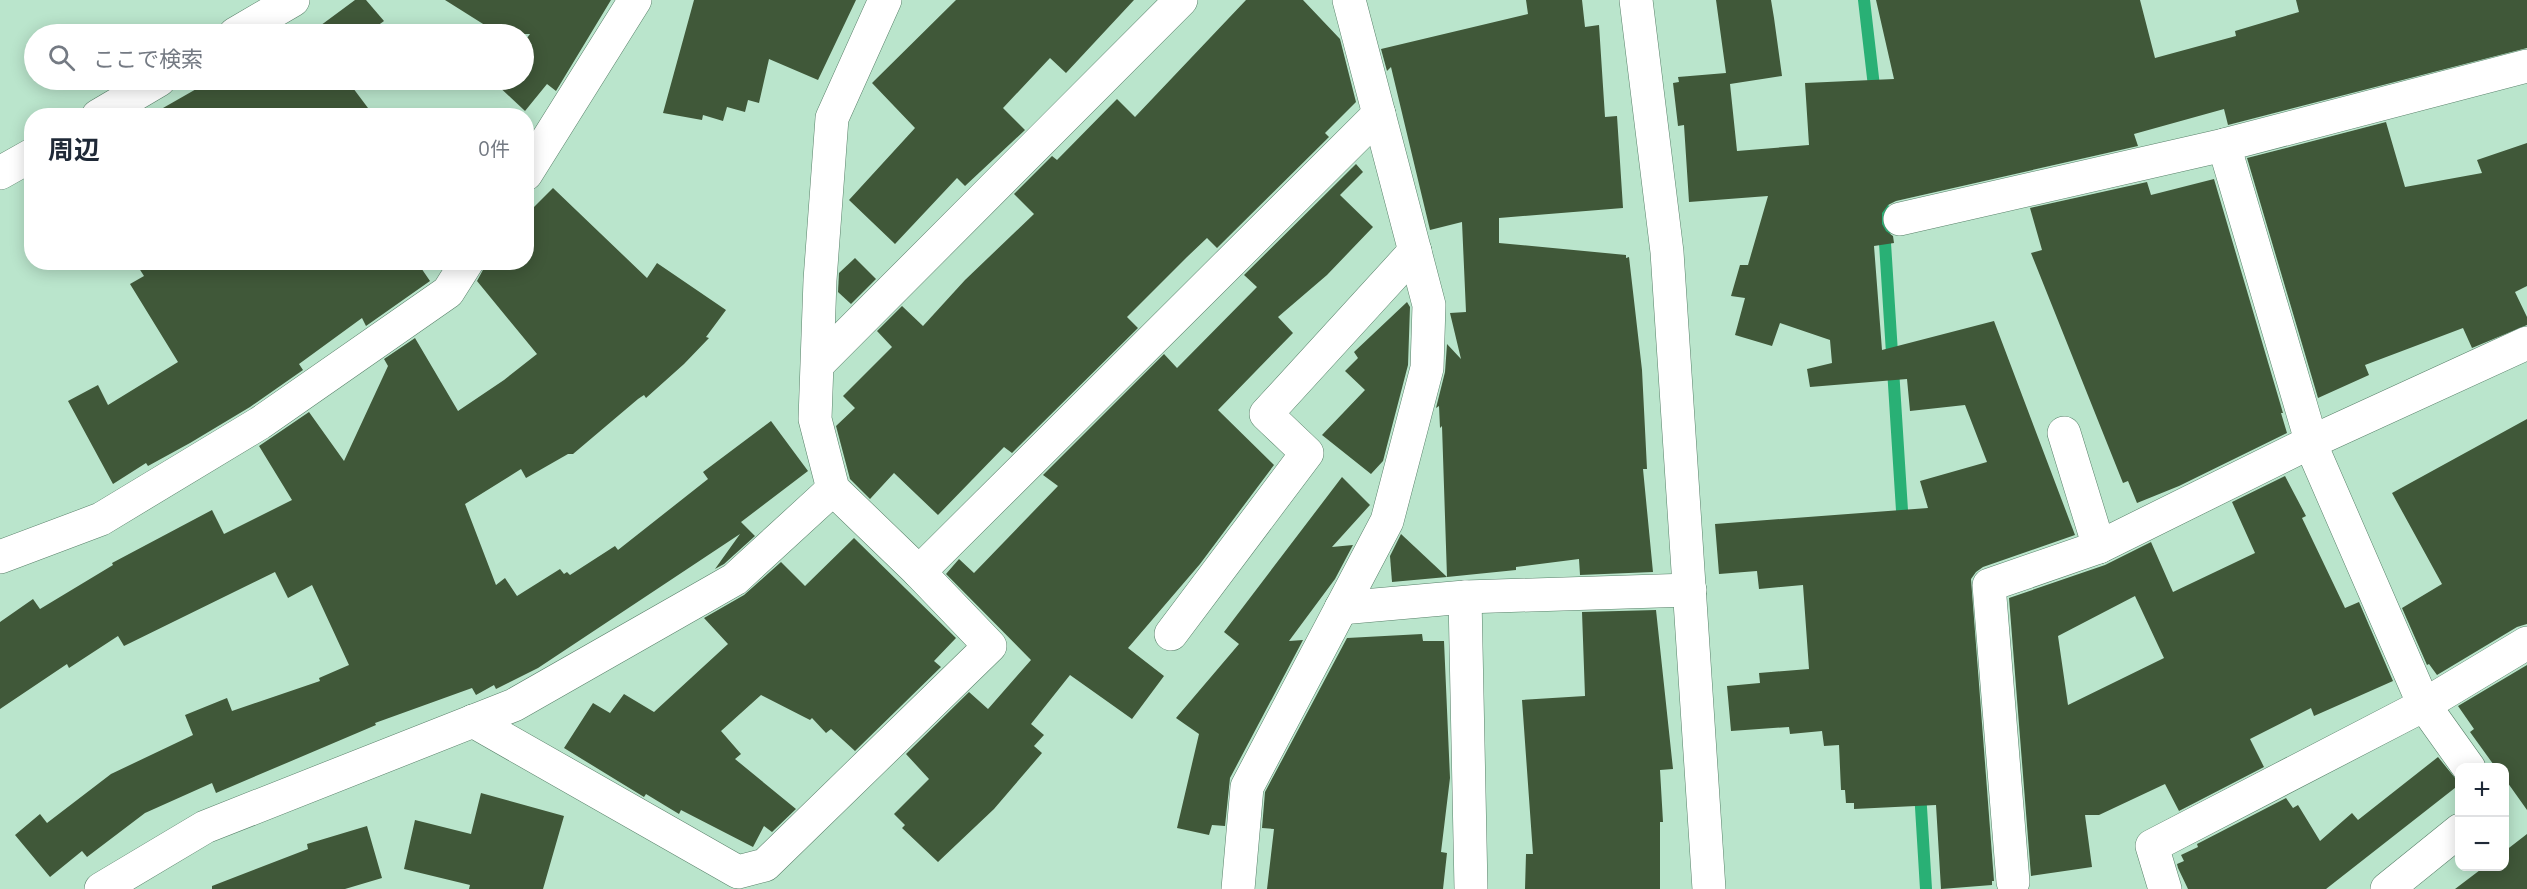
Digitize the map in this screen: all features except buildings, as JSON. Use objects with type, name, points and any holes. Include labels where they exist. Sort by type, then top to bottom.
[{"type":"street","points":[[252,24],[293,0]]},
{"type":"street","points":[[534,161],[635,0]]},
{"type":"street","points":[[473,721],[738,872],[765,865],[990,646],[833,489],[814,419],[819,363],[820,280],[832,118],[885,0]]},
{"type":"street","points":[[819,363],[1181,0]]},
{"type":"street","points":[[1238,889],[1247,787],[1387,521],[1427,368],[1430,304],[1349,0]]},
{"type":"street","points":[[1636,0],[1667,252],[1710,889]]},
{"type":"street","points":[[1900,219],[2224,145],[2527,66]]},
{"type":"street","points":[[112,108],[142,90]]},
{"type":"street","points":[[919,573],[1379,114]]},
{"type":"street","points":[[2224,145],[2311,442],[2424,705],[2465,763]]},
{"type":"street","points":[[0,173],[24,159]]},
{"type":"street","points":[[1171,634],[1307,453],[1266,414],[1415,251]]},
{"type":"street","points":[[0,557],[100,519],[260,423],[447,292],[462,270]]},
{"type":"street","points":[[2013,882],[1989,585],[2099,547],[2311,442],[2527,343]]},
{"type":"street","points":[[2064,433],[2099,547]]},
{"type":"street","points":[[101,889],[205,827],[514,705],[735,579],[833,489]]},
{"type":"street","points":[[1341,608],[1465,597],[1690,590]]},
{"type":"street","points":[[1465,597],[1472,889]]},
{"type":"street","points":[[2165,889],[2152,846],[2424,705],[2527,643]]},
{"type":"street","points":[[2387,889],[2455,834]]},
{"type":"waterway","points":[[1864,0],[1875,95]]},
{"type":"waterway","points":[[1882,196],[1903,526]]},
{"type":"waterway","points":[[1920,791],[1926,889]]}]
